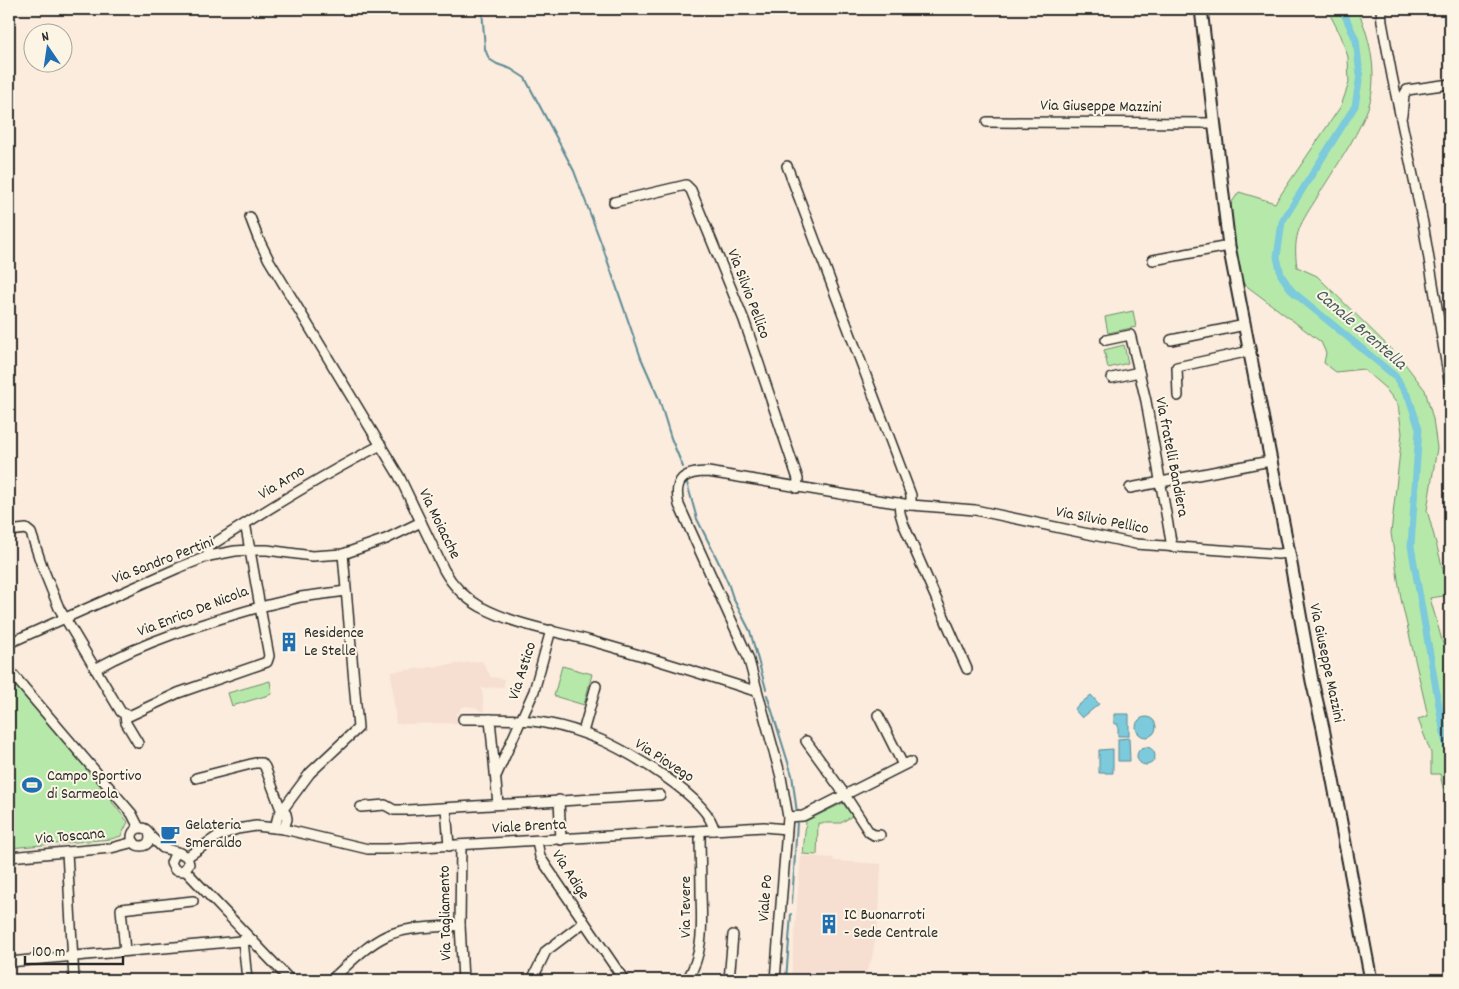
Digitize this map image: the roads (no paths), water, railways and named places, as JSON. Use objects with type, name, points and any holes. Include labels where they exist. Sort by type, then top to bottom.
[{"type":"main road","name":"Via Giuseppe Mazzini","points":[[1202,9],[1229,246],[1289,553],[1310,673],[1323,728],[1371,980]]},
{"type":"street","points":[[1382,9],[1387,54],[1423,223],[1450,386]]},
{"type":"street","points":[[1401,119],[1407,90],[1450,84]]},
{"type":"street","name":"Via Giuseppe Mazzini","points":[[987,122],[1214,123]]},
{"type":"street","points":[[787,166],[911,495],[911,505]]},
{"type":"street","name":"Via Silvio Pellico","points":[[614,202],[686,184],[691,190],[744,320],[798,479],[797,488]]},
{"type":"street","name":"Via Moiacche","points":[[250,217],[269,260],[399,476],[451,582],[467,599],[505,617],[592,641],[731,684],[752,690],[755,684]]},
{"type":"street","points":[[1154,260],[1229,246]]},
{"type":"street","points":[[1171,340],[1244,325]]},
{"type":"street","name":"Via fratelli Bandiera","points":[[1106,340],[1130,335],[1146,401],[1172,547]]},
{"type":"street","points":[[1178,396],[1178,367],[1250,352]]},
{"type":"street","points":[[1112,378],[1139,372]]},
{"type":"street","name":"Via Arno","points":[[209,556],[208,549],[210,546],[245,523],[337,468],[381,445]]},
{"type":"street","points":[[1130,488],[1270,461]]},
{"type":"street","name":"Via Silvio Pellico","points":[[755,684],[748,657],[679,505],[676,495],[677,486],[686,475],[696,472],[708,472],[797,488],[911,505],[968,509],[1106,539],[1172,547],[1278,554],[1289,553]]},
{"type":"street","points":[[899,503],[904,523],[967,670]]},
{"type":"street","name":"Via Sandro Pertini","points":[[9,643],[209,556],[250,550],[267,550],[312,556],[343,554],[386,539],[421,522]]},
{"type":"street","name":"Via Enrico De Nicola","points":[[95,669],[185,630],[260,607],[246,528]]},
{"type":"street","points":[[9,531],[26,529],[31,533],[42,566],[64,619],[120,712],[129,716],[178,693],[268,661],[270,656],[260,607],[301,597],[346,591]]},
{"type":"street","points":[[280,828],[278,816],[310,772],[358,728],[343,554]]},
{"type":"street","name":"Via Astico","points":[[496,776],[534,691],[550,630]]},
{"type":"street","points":[[9,670],[132,814],[139,828],[146,830],[163,848],[187,857],[188,864],[185,870]]},
{"type":"street","name":"Viale Po","points":[[755,684],[781,777],[788,817],[775,980]]},
{"type":"street","points":[[583,732],[596,686]]},
{"type":"street","points":[[125,715],[126,723],[138,743]]},
{"type":"street","points":[[788,817],[803,816],[906,764],[878,715]]},
{"type":"street","name":"Via Piovego","points":[[463,719],[522,719],[548,723],[583,732],[643,763],[691,796],[704,810],[714,830]]},
{"type":"street","points":[[490,719],[498,804]]},
{"type":"street","points":[[806,741],[869,832],[874,835],[880,835]]},
{"type":"street","points":[[196,778],[255,763],[262,764],[265,767],[282,810]]},
{"type":"street","points":[[361,807],[385,805],[394,810],[446,808],[660,795]]},
{"type":"street","points":[[559,800],[562,840]]},
{"type":"street","points":[[446,808],[449,846]]},
{"type":"street","name":"Viale Brenta","points":[[187,857],[218,836],[256,826],[280,828],[368,849],[562,840],[764,827],[786,829]]},
{"type":"street","points":[[139,828],[132,834],[138,844],[160,851],[175,870],[185,870]]},
{"type":"street","name":"Via Tevere","points":[[687,980],[695,966],[701,949],[703,927],[700,831]]},
{"type":"street","points":[[138,844],[149,841],[150,836]]},
{"type":"street","name":"Via Adige","points":[[537,841],[540,857],[583,923],[624,980]]},
{"type":"street","name":"Via Toscana","points":[[9,857],[138,844]]},
{"type":"street","name":"Via Tagliamento","points":[[461,845],[460,925],[463,980]]},
{"type":"street","points":[[67,852],[74,980]]},
{"type":"street","points":[[171,864],[174,856],[178,854]]},
{"type":"street","points":[[185,870],[248,940],[290,980]]},
{"type":"street","points":[[125,950],[121,909],[193,901]]},
{"type":"street","name":"Via Adige","points":[[532,980],[546,951],[583,923]]},
{"type":"street","points":[[331,980],[370,946],[387,936],[408,930],[460,925]]},
{"type":"street","points":[[730,980],[733,935]]},
{"type":"street","points":[[9,962],[248,940]]},
{"type":"street","points":[[247,980],[248,940]]},
{"type":"water","points":[[1091,695],[1099,704],[1082,718],[1074,709]]},
{"type":"water","points":[[1114,714],[1129,714],[1129,736],[1118,736],[1118,724],[1114,724]]},
{"type":"water","points":[[1146,717],[1153,720],[1156,727],[1153,734],[1146,737],[1139,734],[1136,727],[1139,720]]},
{"type":"water","points":[[1129,738],[1130,761],[1118,761],[1118,739]]},
{"type":"water","points":[[1142,747],[1150,747],[1155,752],[1153,763],[1142,765],[1137,760],[1137,752]]},
{"type":"water","points":[[1113,749],[1113,773],[1099,773],[1099,750]]},
{"type":"waterway","points":[[482,9],[485,49],[489,59],[525,78],[574,171],[641,358],[659,399],[671,438],[683,467]]},
{"type":"waterway","name":"Canale Brentella","points":[[1342,9],[1356,40],[1360,75],[1355,106],[1282,222],[1277,257],[1281,275],[1292,291],[1395,376],[1409,398],[1419,429],[1411,546],[1445,740],[1450,758]]},
{"type":"waterway","points":[[687,483],[697,519],[750,631],[766,689]]},
{"type":"waterway","points":[[767,695],[792,775],[797,813]]},
{"type":"waterway","points":[[792,903],[797,822]]},
{"type":"waterway","points":[[786,980],[791,914]]},
{"type":"place","name":"Residence Le Stelle","points":[[289,642]]},
{"type":"place","name":"Campo Sportivo di Sarmeola","points":[[32,785]]},
{"type":"place","name":"Gelateria Smeraldo","points":[[170,834]]},
{"type":"place","name":"IC Buonarroti - Sede Centrale","points":[[829,924]]}]
